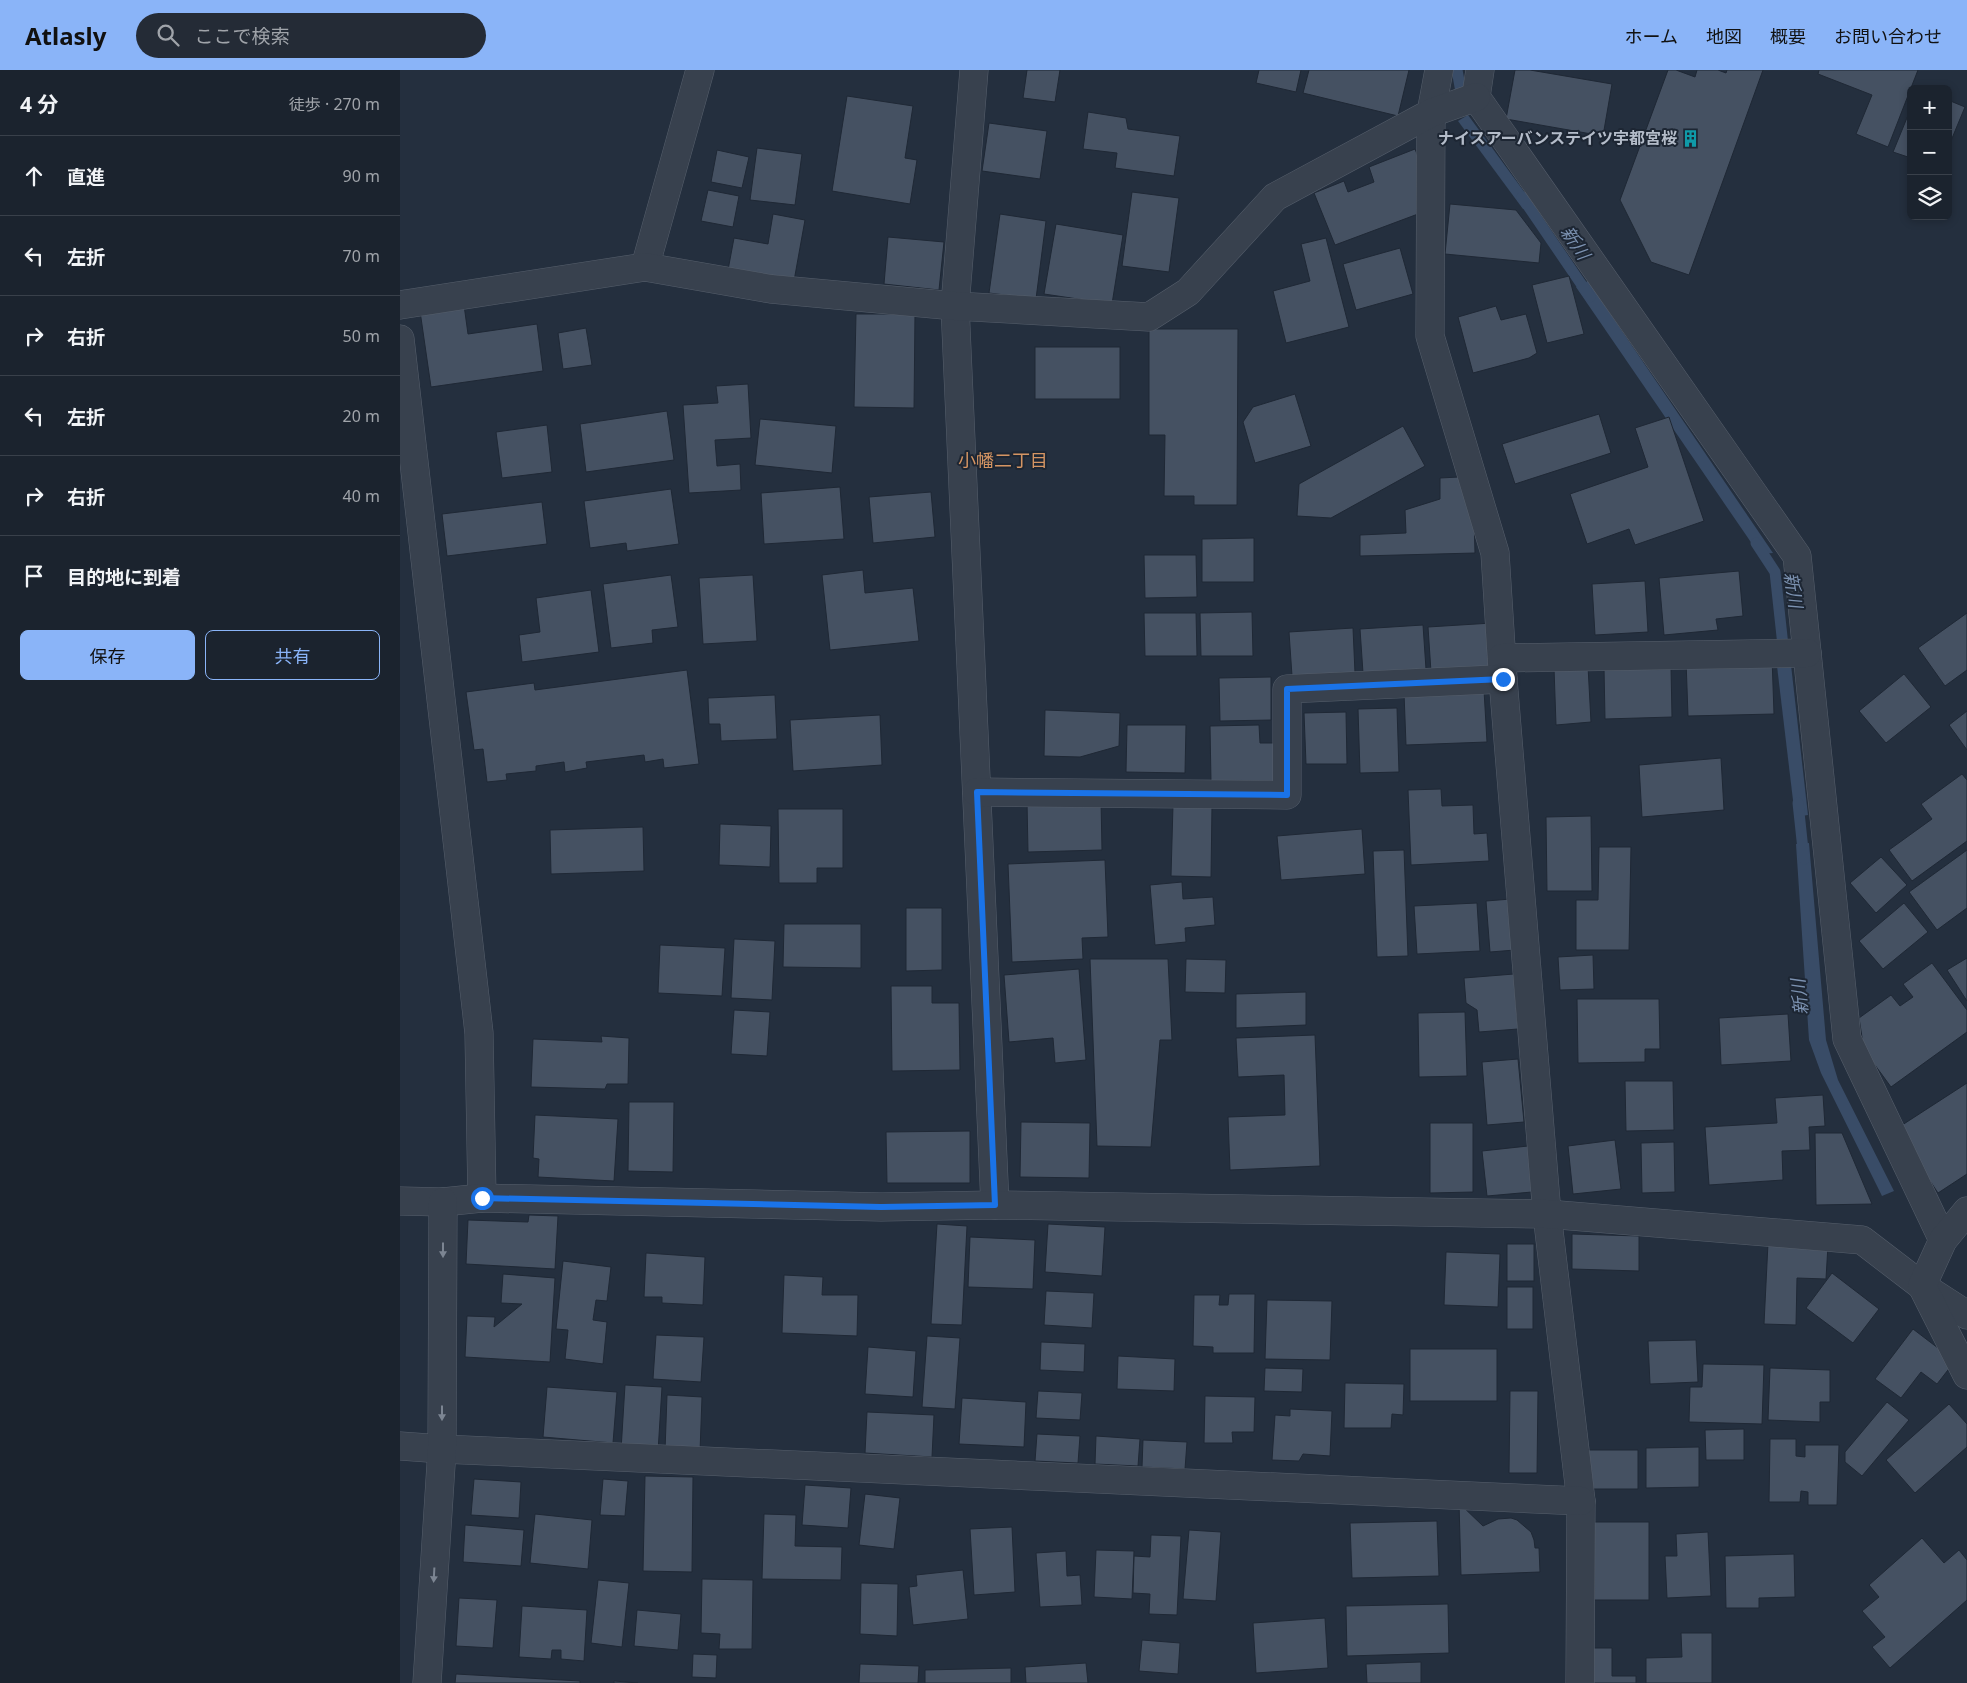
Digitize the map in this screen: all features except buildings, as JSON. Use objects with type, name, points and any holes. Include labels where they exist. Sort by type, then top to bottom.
[{"type":"street","points":[[645,267],[700,70]]},
{"type":"street","points":[[974,70],[955,306],[995,1205]]},
{"type":"street","points":[[1439,70],[1430,336],[1495,553],[1502,668],[1547,1214],[1582,1500],[1580,1683]]},
{"type":"street","points":[[1480,70],[1474,97],[1797,556],[1804,654],[1847,1040],[1943,1240]]},
{"type":"street","points":[[400,304],[645,267],[771,290],[955,306],[1149,317],[1188,292],[1275,197],[1438,111],[1474,97]]},
{"type":"street","points":[[400,339],[479,1033],[482,1198]]},
{"type":"street","points":[[977,792],[1287,795],[1287,689],[1502,668],[1765,654],[1804,654]]},
{"type":"street","points":[[400,1201],[443,1202],[482,1198],[881,1207],[995,1205],[1547,1214],[1862,1240],[1922,1286],[1967,1315]]},
{"type":"street","points":[[427,1683],[442,1450],[443,1202]]},
{"type":"street","points":[[1922,1286],[1943,1240],[1967,1212]]},
{"type":"street","points":[[1922,1286],[1967,1375]]},
{"type":"street","points":[[400,1446],[442,1450],[1582,1500]]},
{"type":"water","points":[[1468,115],[1536,208],[1523,209],[1458,121]]},
{"type":"water","points":[[1588,281],[1773,553],[1759,554],[1576,287]]},
{"type":"water","points":[[1791,665],[1808,815],[1795,817],[1777,666]]},
{"type":"water","points":[[1809,843],[1826,1040],[1838,1080],[1894,1191],[1882,1196],[1821,1073],[1809,1040],[1796,844]]},
{"type":"waterway","name":"新川","points":[[1457,70],[1463,103]]},
{"type":"waterway","name":"新川","points":[[1522,197],[1590,297]]},
{"type":"waterway","name":"新川","points":[[1756,543],[1775,572],[1784,655]]},
{"type":"waterway","name":"新川","points":[[1798,803],[1804,859]]},
{"type":"place","name":"ナイスアーバンステイツ宇都宮桜","points":[[1691,138]]},
{"type":"district","name":"小幡二丁目","points":[[1003,461]]},
{"type":"route","points":[[482,1198],[881,1207],[995,1205],[977,792],[1287,795],[1287,689],[1503,679]]}]
